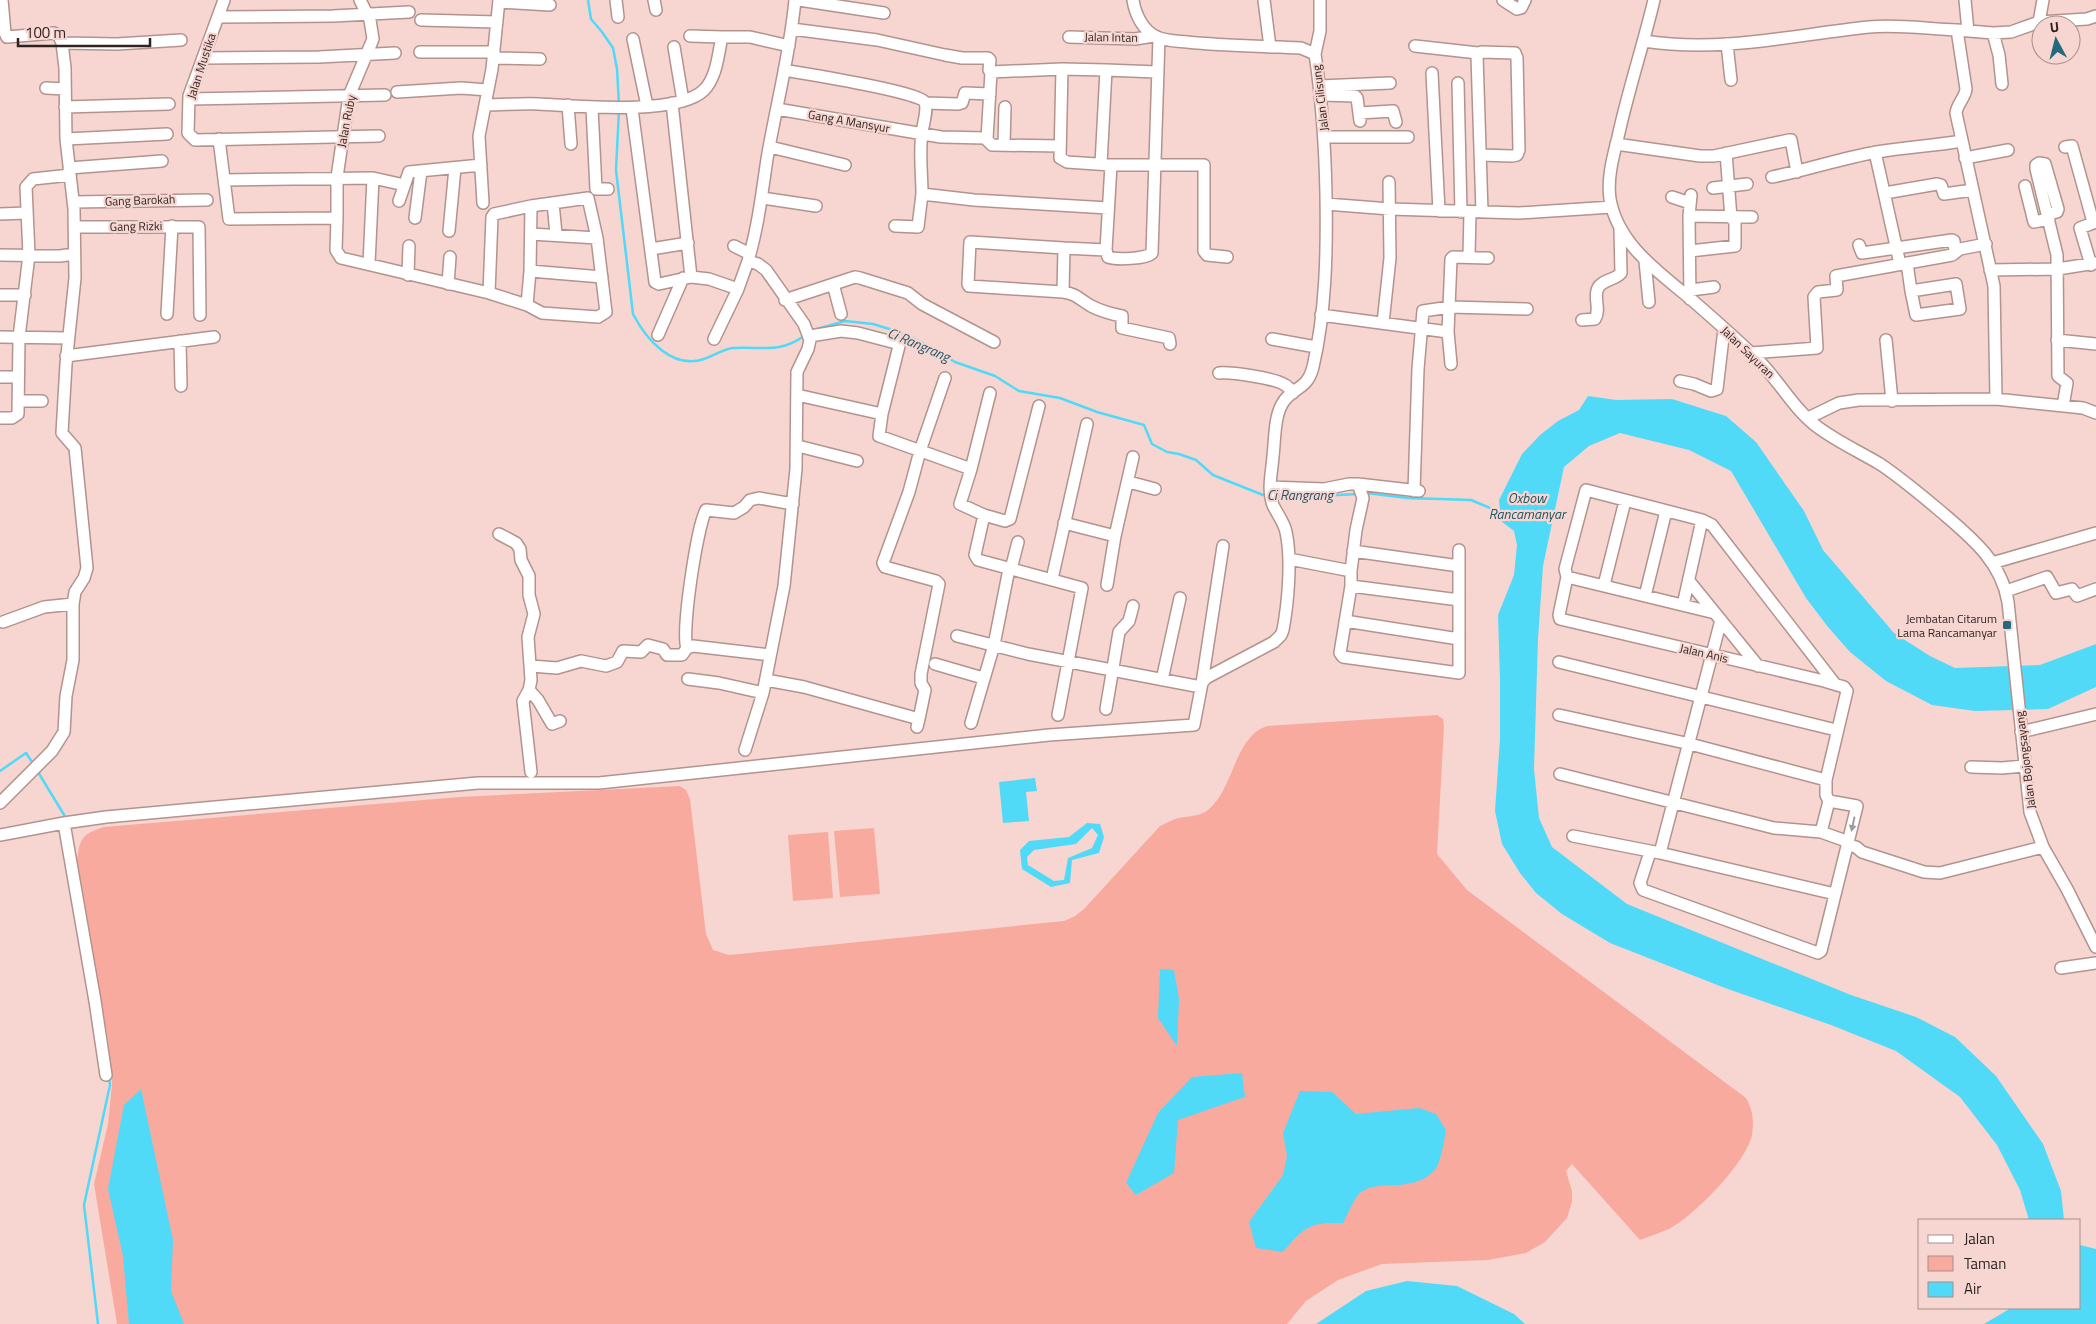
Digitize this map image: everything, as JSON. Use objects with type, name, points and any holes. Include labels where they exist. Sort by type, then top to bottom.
[{"type":"street","points":[[0,803],[48,756],[64,732],[66,696],[73,660],[73,604],[75,592],[84,578],[87,568],[75,448],[62,433],[66,356],[75,278],[73,202],[66,139],[62,43],[59,36],[54,33],[4,38],[2,0]]},
{"type":"street","name":"Jalan Mustika","points":[[219,139],[195,140],[188,133],[189,99],[224,0]]},
{"type":"street","name":"Jalan Ruby","points":[[360,0],[367,14],[373,35],[367,55],[349,96],[337,177],[336,250],[338,255],[369,264]]},
{"type":"street","points":[[616,0],[618,17]]},
{"type":"street","points":[[714,339],[738,288],[755,238],[797,0],[884,13]]},
{"type":"street","points":[[1106,70],[1108,208],[1106,250],[1108,257],[1118,259],[1147,256],[1152,252],[1157,72],[1156,37],[1143,25],[1136,12],[1133,0]]},
{"type":"street","points":[[1264,0],[1270,46]]},
{"type":"street","points":[[1314,54],[1320,31],[1320,0]]},
{"type":"street","points":[[1503,0],[1517,9],[1521,8],[1525,0]]},
{"type":"street","name":"Jalan Sayuran","points":[[1654,0],[1623,114],[1608,181],[1612,207],[1620,229],[1645,261],[1690,294],[1780,383],[1808,418],[1819,428],[1880,465],[1910,486],[1962,528],[1978,544],[1992,563],[2006,591],[2012,648]]},
{"type":"street","points":[[1966,0],[1963,31],[1966,89],[1965,97],[1956,110],[1986,244],[1996,304],[1996,399]]},
{"type":"street","points":[[2040,15],[2043,0]]},
{"type":"street","points":[[483,203],[479,136],[486,106],[499,1],[550,5]]},
{"type":"street","points":[[218,17],[409,12]]},
{"type":"street","points":[[2081,19],[2096,16]]},
{"type":"street","points":[[421,20],[497,22]]},
{"type":"street","points":[[1644,41],[1712,46],[1870,27],[1993,33],[2011,32],[2031,25]]},
{"type":"street","points":[[792,29],[877,40],[962,58],[988,58],[990,60],[989,70],[991,72],[987,139]]},
{"type":"street","points":[[1993,33],[1999,55],[2002,84]]},
{"type":"street","points":[[690,36],[750,37],[789,46]]},
{"type":"street","points":[[486,106],[532,104],[623,108],[685,100],[705,89],[713,76],[722,36]]},
{"type":"street","name":"Jalan Intan","points":[[1069,37],[1135,39],[1156,37]]},
{"type":"street","name":"Jalan Cilisung","points":[[1156,37],[1301,48],[1314,54],[1325,137],[1326,246],[1321,314],[1309,378],[1301,388],[1283,402],[1278,420],[1271,495]]},
{"type":"street","points":[[633,39],[647,106]]},
{"type":"street","points":[[62,43],[117,44],[181,40]]},
{"type":"street","points":[[1727,44],[1731,80]]},
{"type":"street","points":[[1416,46],[1478,53],[1515,53],[1518,58],[1519,150],[1517,155],[1512,156],[1480,155]]},
{"type":"street","points":[[658,335],[687,277],[685,100],[674,47]]},
{"type":"street","points":[[420,52],[540,59]]},
{"type":"street","points":[[203,58],[395,53]]},
{"type":"street","points":[[1478,53],[1482,212]]},
{"type":"street","points":[[991,72],[1062,69],[1157,72]]},
{"type":"street","points":[[1062,69],[1060,157],[1064,161],[1106,165],[1204,165],[1204,251],[1207,255],[1227,257]]},
{"type":"street","points":[[784,70],[917,96],[922,99],[925,104],[922,134],[922,194],[918,227],[895,226]]},
{"type":"street","points":[[1432,73],[1439,211]]},
{"type":"street","points":[[1320,90],[1390,83]]},
{"type":"street","points":[[1458,83],[1469,258]]},
{"type":"street","points":[[46,88],[65,89]]},
{"type":"street","points":[[397,92],[461,88],[488,90]]},
{"type":"street","points":[[1320,90],[1355,96],[1357,98],[1359,117],[1393,110],[1396,122]]},
{"type":"street","points":[[925,104],[958,104],[962,103],[965,93],[990,94]]},
{"type":"street","points":[[189,99],[385,95]]},
{"type":"street","points":[[65,106],[169,104]]},
{"type":"street","points":[[568,105],[571,144]]},
{"type":"street","points":[[1005,107],[1004,145],[1060,146]]},
{"type":"street","points":[[592,108],[596,189],[608,189]]},
{"type":"street","points":[[623,108],[656,283],[687,277],[709,279],[738,288]]},
{"type":"street","name":"Gang A Mansyur","points":[[777,109],[941,137],[987,139],[991,145],[1004,145]]},
{"type":"street","points":[[66,139],[166,134]]},
{"type":"street","points":[[337,218],[230,219],[228,217],[219,139],[378,136]]},
{"type":"street","points":[[1325,137],[1408,137]]},
{"type":"street","points":[[1616,144],[1700,156],[1714,156],[1778,140],[1791,140],[1797,172]]},
{"type":"street","points":[[1772,177],[1874,152],[1914,145],[1937,145],[1962,141]]},
{"type":"street","points":[[1990,270],[2058,269],[2093,264],[2080,228],[2095,222],[2072,146],[2065,147]]},
{"type":"street","points":[[770,147],[845,165]]},
{"type":"street","points":[[1966,158],[2008,150]]},
{"type":"street","points":[[1690,251],[1735,246],[1726,152]]},
{"type":"street","points":[[1874,152],[1897,247],[1904,263],[1911,291]]},
{"type":"street","points":[[0,418],[17,417],[19,401],[19,337],[28,255],[26,187],[31,180],[69,171],[162,162]]},
{"type":"street","points":[[399,201],[408,173],[481,165]]},
{"type":"street","points":[[449,231],[455,168]]},
{"type":"street","points":[[414,218],[421,171]]},
{"type":"street","points":[[224,180],[337,177],[374,178],[400,184]]},
{"type":"street","points":[[374,178],[369,264],[408,275],[489,293],[527,305],[542,313],[600,316],[605,314],[607,308],[597,238],[588,198],[496,213],[492,217],[489,293]]},
{"type":"street","points":[[1383,323],[1390,258],[1389,182]]},
{"type":"street","points":[[1713,188],[1747,184]]},
{"type":"street","points":[[1885,193],[1937,184],[1941,185],[1944,194],[1973,190]]},
{"type":"street","points":[[2025,186],[2034,222],[2048,217],[2057,255],[2058,376],[2067,383],[2063,406]]},
{"type":"street","points":[[922,194],[974,200],[1108,208]]},
{"type":"street","points":[[1672,196],[1691,199],[1688,216],[1690,294],[1714,287]]},
{"type":"street","points":[[762,198],[816,206]]},
{"type":"street","name":"Gang Barokah","points":[[73,202],[207,200]]},
{"type":"street","points":[[553,203],[556,234]]},
{"type":"street","points":[[1326,204],[1390,209],[1519,213],[1612,207]]},
{"type":"street","points":[[527,305],[530,272],[531,206]]},
{"type":"street","points":[[0,214],[26,213]]},
{"type":"street","points":[[1688,216],[1752,217]]},
{"type":"street","points":[[166,314],[172,226]]},
{"type":"street","name":"Gang Rizki","points":[[74,227],[197,226],[200,231],[200,315]]},
{"type":"street","points":[[1582,320],[1595,319],[1598,314],[1596,290],[1599,285],[1617,278],[1621,273],[1620,229]]},
{"type":"street","points":[[531,234],[556,234],[597,238]]},
{"type":"street","points":[[1106,250],[1064,248],[970,237],[967,283],[969,286],[1076,294],[1089,304],[1106,312],[1122,316],[1122,328],[1169,338],[1170,344]]},
{"type":"street","points":[[1860,245],[1862,253],[1952,240],[1955,253]]},
{"type":"street","points":[[651,249],[688,243]]},
{"type":"street","points":[[1751,353],[1816,348],[1814,297],[1816,294],[1837,290],[1836,276],[1955,253],[1960,249],[1986,244]]},
{"type":"street","points":[[408,275],[409,246]]},
{"type":"street","points":[[734,246],[766,270],[808,331],[808,349],[797,372],[798,446],[784,586],[763,693],[745,750]]},
{"type":"street","points":[[1063,292],[1064,248]]},
{"type":"street","points":[[0,255],[74,254]]},
{"type":"street","points":[[448,284],[450,257]]},
{"type":"street","points":[[1451,364],[1448,332],[1451,259],[1453,257],[1488,258]]},
{"type":"street","points":[[1645,261],[1649,302]]},
{"type":"street","points":[[530,272],[602,277]]},
{"type":"street","points":[[785,300],[855,277],[899,289],[922,304],[994,342]]},
{"type":"street","points":[[834,284],[841,314]]},
{"type":"street","points":[[0,295],[25,295]]},
{"type":"street","points":[[1202,685],[1212,673],[1256,652],[1281,636],[1284,625],[1289,558],[1286,531],[1271,495],[1349,484],[1361,491],[1418,491],[1423,311],[1450,308],[1527,309]]},
{"type":"street","points":[[1321,314],[1448,332]]},
{"type":"street","points":[[1680,381],[1711,391],[1718,389],[1724,328]]},
{"type":"street","points":[[808,331],[858,333],[897,344],[899,346],[882,414],[879,436],[971,469]]},
{"type":"street","points":[[0,337],[68,338]]},
{"type":"street","points":[[66,356],[214,337]]},
{"type":"street","points":[[1272,339],[1316,347]]},
{"type":"street","points":[[1886,340],[1892,401]]},
{"type":"street","points":[[2058,340],[2096,344]]},
{"type":"street","points":[[180,342],[181,386]]},
{"type":"street","points":[[1219,373],[1228,372],[1274,381],[1285,385],[1293,394]]},
{"type":"street","points":[[0,377],[18,377]]},
{"type":"street","points":[[766,680],[804,687],[918,723],[925,690],[921,683],[921,674],[939,584],[936,581],[883,565],[909,492],[920,451],[945,378]]},
{"type":"street","points":[[990,393],[960,504],[984,515],[1005,521],[1010,519],[1039,406]]},
{"type":"street","points":[[797,395],[882,414]]},
{"type":"street","points":[[1808,418],[1839,402],[1859,400],[1996,399],[2083,408],[2096,413]]},
{"type":"street","points":[[19,401],[42,401]]},
{"type":"street","points":[[1052,579],[1087,424]]},
{"type":"street","points":[[798,446],[857,461]]},
{"type":"street","points":[[1107,585],[1115,536],[1129,482],[1133,457]]},
{"type":"street","points":[[1129,482],[1155,489]]},
{"type":"street","points":[[1718,617],[1683,605],[1567,577],[1566,569],[1586,490],[1702,520],[1712,525],[1836,684]]},
{"type":"street","points":[[1361,491],[1353,551],[1351,586],[1340,653],[1343,657],[1459,673],[1459,550]]},
{"type":"street","points":[[687,648],[684,638],[686,609],[701,527],[706,510],[734,513],[744,507],[750,500],[759,498],[793,504]]},
{"type":"street","points":[[1604,585],[1625,501]]},
{"type":"street","points":[[1645,596],[1666,511]]},
{"type":"street","points":[[984,515],[976,557],[978,560],[1081,587],[1082,589],[1058,715]]},
{"type":"street","points":[[1683,605],[1702,520]]},
{"type":"street","points":[[1064,523],[1115,536]]},
{"type":"street","points":[[1992,563],[2096,533]]},
{"type":"street","points":[[499,534],[519,546],[521,560],[529,576],[529,595],[534,614],[528,636],[531,666],[529,690],[524,701],[531,772]]},
{"type":"street","points":[[971,723],[994,645],[1010,569],[1018,542]]},
{"type":"street","points":[[0,836],[64,823],[383,790],[478,783],[599,783],[1049,736],[1194,725],[1223,546]]},
{"type":"street","points":[[1353,551],[1459,566]]},
{"type":"street","points":[[1289,558],[1351,571]]},
{"type":"street","name":"Jalan Anis","points":[[1567,577],[1559,615],[1560,619],[1844,687],[1846,691],[1836,730]]},
{"type":"street","points":[[2006,591],[2047,577],[2056,593],[2072,589],[2077,596],[2096,589]]},
{"type":"street","points":[[1689,580],[1758,666]]},
{"type":"street","points":[[1351,586],[1459,600]]},
{"type":"street","points":[[1162,680],[1180,598]]},
{"type":"street","points":[[3,622],[44,606],[73,604]]},
{"type":"street","points":[[1106,709],[1119,632],[1129,621],[1133,606]]},
{"type":"street","points":[[1718,617],[1712,655],[1690,744],[1674,802],[1655,853],[1640,883],[1643,890],[1816,953],[1821,950],[1857,806],[1828,801]]},
{"type":"street","points":[[1345,622],[1459,639]]},
{"type":"street","points":[[957,636],[1112,671],[1202,685]]},
{"type":"street","points":[[531,666],[557,668],[581,661],[609,666],[618,662],[622,652],[625,650],[641,652],[649,645],[663,649],[667,655],[681,655],[687,648],[693,646],[770,655]]},
{"type":"street","name":"Jalan Bojongsayang","points":[[2012,648],[2030,812],[2043,847],[2067,889],[2096,947]]},
{"type":"street","points":[[1559,662],[1836,730],[1826,780],[1828,801],[1821,832]]},
{"type":"street","points":[[935,664],[983,678]]},
{"type":"street","points":[[688,678],[763,693]]},
{"type":"street","points":[[529,690],[543,707],[552,724],[560,721]]},
{"type":"street","points":[[2020,730],[2096,714]]},
{"type":"street","points":[[1559,715],[1690,744],[1826,780]]},
{"type":"street","points":[[1971,767],[2024,766]]},
{"type":"street","points":[[1560,774],[1774,828],[1821,832],[1848,846],[1856,846],[1862,852],[1924,872],[1940,873],[2043,847]]},
{"type":"street","points":[[64,823],[106,1075]]},
{"type":"street","points":[[1573,836],[1836,894]]},
{"type":"street","points":[[2062,968],[2096,963]]},
{"type":"green space","points":[[1437,715],[1443,719],[1444,726],[1437,854],[1467,890],[1746,1098],[1748,1102],[1752,1116],[1752,1135],[1748,1147],[1740,1160],[1705,1201],[1669,1229],[1640,1240],[1572,1164],[1566,1171],[1572,1191],[1572,1202],[1567,1218],[1545,1242],[1526,1253],[1488,1260],[1382,1264],[1338,1280],[1306,1301],[1287,1324],[117,1324],[94,1184],[108,1124],[112,1084],[108,1039],[76,867],[78,851],[82,840],[95,830],[104,827],[459,797],[680,786],[686,790],[690,799],[706,934],[713,950],[729,955],[1064,921],[1084,909],[1160,826],[1175,819],[1196,815],[1208,810],[1224,790],[1241,752],[1256,732],[1267,726]]},
{"type":"green space","points":[[874,828],[880,894],[840,897],[834,831]]},
{"type":"green space","points":[[828,832],[833,898],[793,901],[788,835]]},
{"type":"water","name":"Oxbow Rancamanyar","points":[[1588,396],[1616,400],[1672,399],[1726,416],[1756,442],[1804,511],[1823,550],[1894,633],[1930,656],[1955,668],[2040,665],[2096,644],[2096,687],[2048,709],[1975,711],[1932,705],[1886,681],[1850,652],[1828,627],[1806,598],[1731,471],[1689,450],[1620,433],[1589,446],[1564,467],[1543,566],[1538,639],[1534,769],[1539,818],[1552,847],[1627,904],[1851,995],[1916,1017],[1955,1037],[1996,1076],[2043,1144],[2061,1191],[2064,1219],[2029,1219],[2020,1190],[1997,1145],[1960,1097],[1896,1051],[1610,943],[1562,914],[1536,893],[1520,873],[1502,844],[1495,811],[1500,739],[1498,615],[1514,575],[1517,545],[1514,531],[1501,521],[1499,500],[1522,454],[1540,435],[1558,421],[1579,410]]},
{"type":"water","points":[[1035,778],[1037,791],[1026,792],[1029,821],[1003,823],[999,782]]},
{"type":"water","points":[[1087,823],[1100,824],[1104,837],[1099,853],[1072,860],[1070,883],[1051,887],[1022,869],[1020,850],[1029,841],[1069,837]],"holes":[[[1092,828],[1098,835],[1092,848],[1068,858],[1064,880],[1054,881],[1028,865],[1027,857],[1034,850],[1076,844]]]},
{"type":"water","points":[[1160,969],[1174,970],[1179,999],[1177,1046],[1158,1018]]},
{"type":"water","points":[[1242,1073],[1245,1097],[1178,1120],[1174,1173],[1136,1195],[1126,1183],[1158,1113],[1192,1077]]},
{"type":"water","points":[[141,1089],[173,1240],[171,1291],[184,1324],[129,1324],[123,1256],[108,1189],[124,1105]]},
{"type":"water","points":[[1300,1091],[1332,1092],[1356,1114],[1419,1108],[1436,1114],[1446,1130],[1440,1158],[1434,1171],[1425,1178],[1415,1182],[1373,1187],[1365,1190],[1356,1198],[1343,1223],[1315,1225],[1308,1228],[1296,1237],[1283,1252],[1256,1248],[1249,1222],[1283,1175],[1287,1156],[1283,1133]]},
{"type":"water","points":[[2081,1245],[2096,1249],[2096,1324],[1984,1324],[2009,1309],[2081,1309]]},
{"type":"water","points":[[1407,1281],[1457,1286],[1514,1314],[1525,1324],[1316,1324],[1366,1291]]},
{"type":"waterway","name":"Ci Rangrang","points":[[588,0],[591,19],[613,48],[617,69],[619,105]]},
{"type":"waterway","name":"Ci Rangrang","points":[[619,110],[616,170],[633,314],[645,333],[661,350],[671,356],[681,360],[692,361],[704,359],[733,348],[778,347],[795,342],[804,336]]},
{"type":"waterway","name":"Ci Rangrang","points":[[810,331],[845,321],[873,324],[899,332],[931,347],[955,362],[995,376],[1019,391],[1060,398],[1097,412],[1144,425],[1152,444],[1167,452],[1196,460],[1213,475],[1263,495],[1268,495]]},
{"type":"waterway","name":"Ci Rangrang","points":[[1366,493],[1408,498],[1471,500],[1502,513]]},
{"type":"waterway","name":"Ci Rangrang","points":[[1273,496],[1295,497],[1358,494]]},
{"type":"waterway","points":[[0,771],[26,753],[34,765]]},
{"type":"waterway","points":[[38,772],[66,818]]},
{"type":"waterway","points":[[98,1324],[84,1205],[110,1085],[109,1077]]},
{"type":"place","name":"Jembatan Citarum Lama Rancamanyar","points":[[2007,625]]}]
